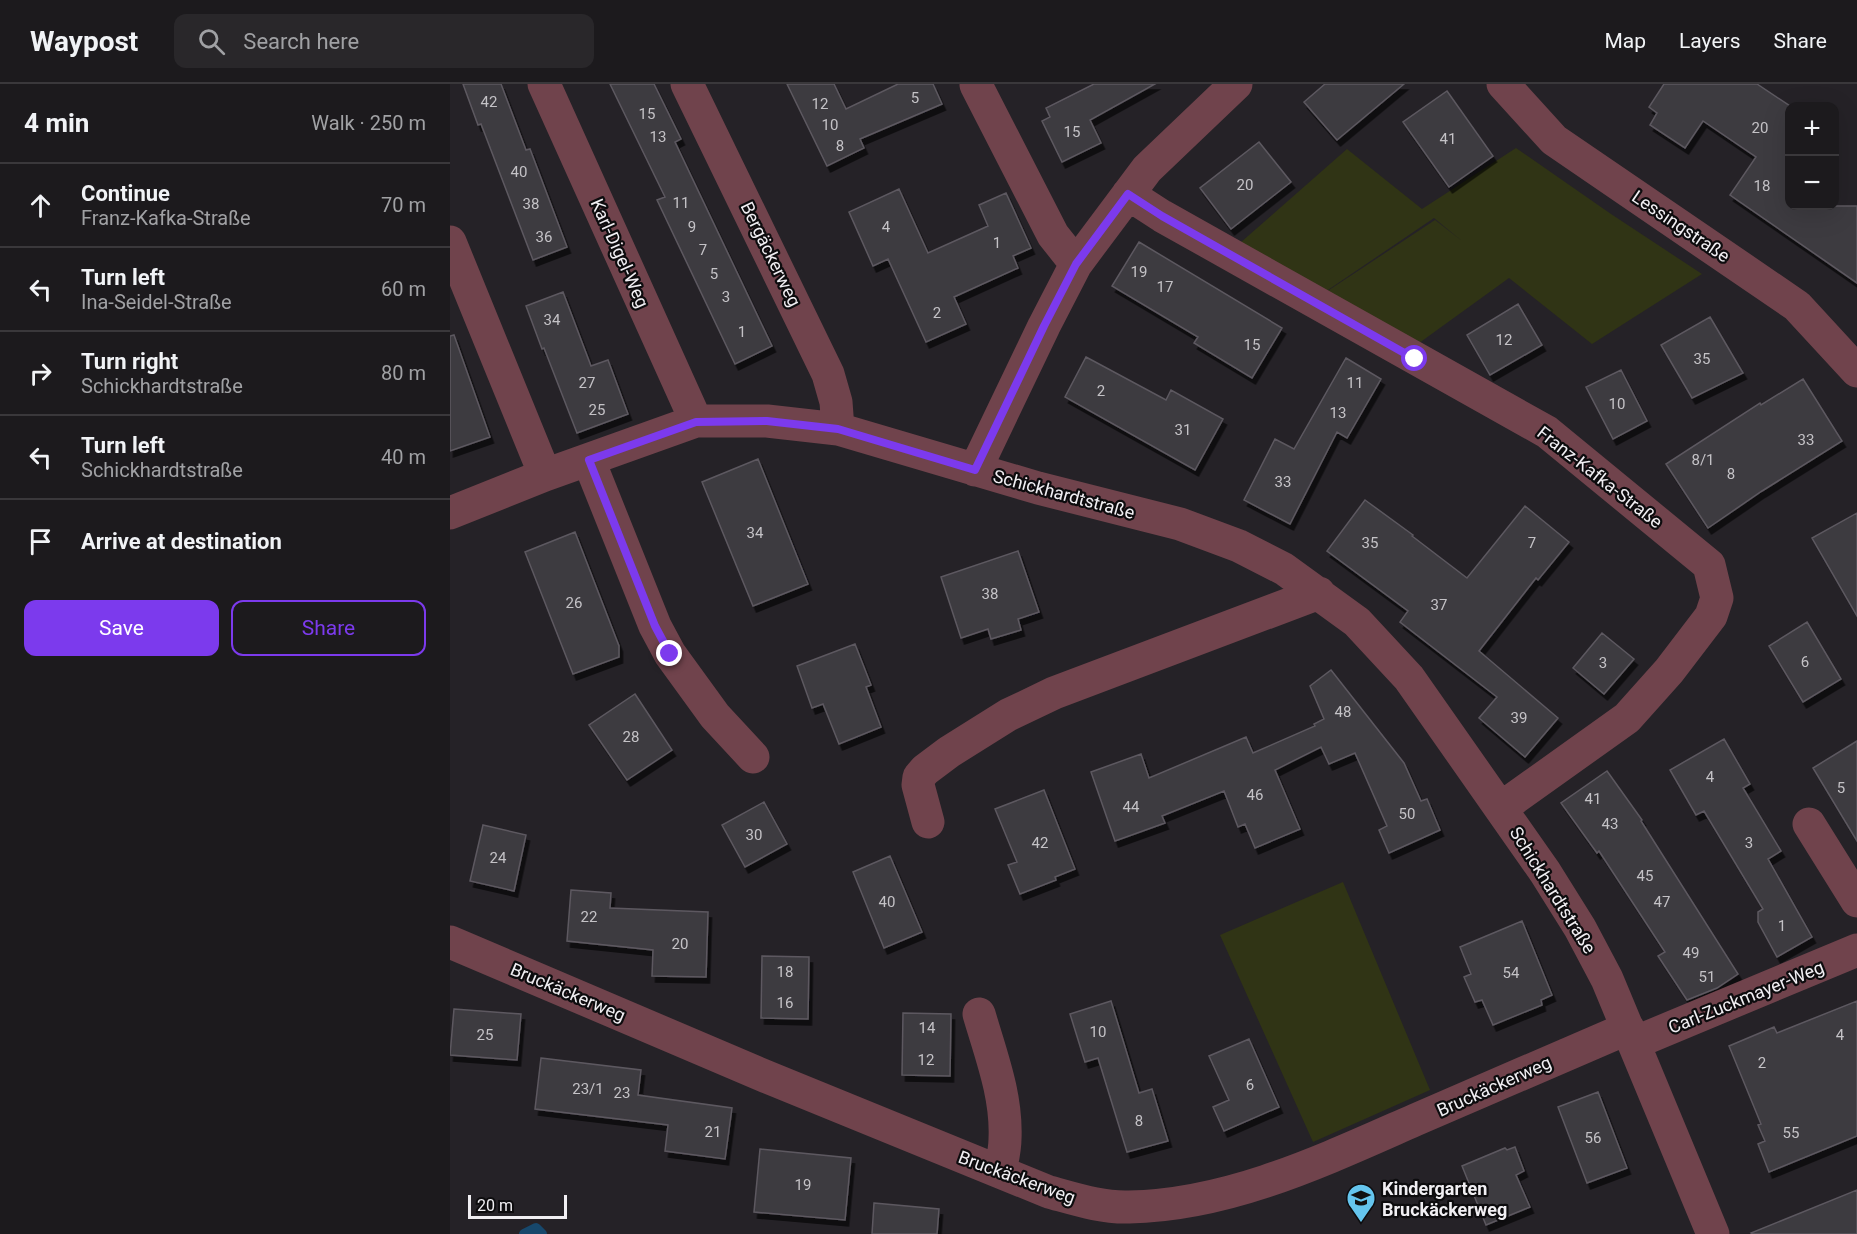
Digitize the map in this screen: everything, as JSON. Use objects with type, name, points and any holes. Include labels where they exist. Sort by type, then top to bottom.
[{"type":"street","name":"Karl-Digel-Weg","points":[[544,84],[696,422]]},
{"type":"street","name":"Bergäckerweg","points":[[687,84],[828,374],[836,402],[838,429]]},
{"type":"street","points":[[976,84],[1053,235],[1076,264]]},
{"type":"street","points":[[975,470],[1076,264],[1147,169],[1236,84]]},
{"type":"street","name":"Lessingstraße","points":[[1503,84],[1554,140],[1797,306],[1857,371]]},
{"type":"street","name":"Franz-Kafka-Straße","points":[[1128,194],[1162,216],[1547,432],[1709,565],[1717,598],[1712,616],[1669,671],[1627,718],[1502,808]]},
{"type":"street","points":[[450,242],[546,475]]},
{"type":"street","name":"Schickhardtstraße","points":[[450,513],[546,475],[696,422],[767,421],[838,429],[975,470],[1180,524],[1239,546],[1284,568],[1357,622],[1408,678],[1545,872],[1580,928],[1607,979],[1713,1234]]},
{"type":"street","points":[[589,460],[655,626],[699,696],[753,757]]},
{"type":"street","points":[[928,822],[918,785],[925,770],[1008,715],[1054,693],[1319,593]]},
{"type":"street","points":[[1809,824],[1857,901]]},
{"type":"street","name":"Bruckäckerweg","points":[[450,942],[767,1077],[1049,1192],[1087,1202],[1127,1208],[1170,1205],[1261,1182],[1343,1152],[1631,1035]]},
{"type":"street","name":"Carl-Zuckmayer-Weg","points":[[1631,1035],[1857,950]]},
{"type":"street","points":[[979,1014],[998,1076],[1005,1112],[1005,1140],[1000,1172]]},
{"type":"green space","points":[[1516,148],[1702,274],[1592,344],[1509,278],[1415,346],[1323,294],[1435,220],[1462,241],[1434,218],[1322,294],[1240,243],[1347,149],[1422,209]]},
{"type":"green space","points":[[1343,882],[1430,1090],[1313,1142],[1220,935]]},
{"type":"building","points":[[463,84],[501,84],[526,150],[530,149],[567,247],[533,260],[481,124],[478,125]]},
{"type":"building","points":[[610,84],[654,84],[681,139],[675,142],[772,346],[735,364],[657,200],[665,197]]},
{"type":"building","points":[[787,84],[834,84],[846,109],[898,84],[933,84],[942,104],[860,139],[864,148],[827,166]]},
{"type":"building","points":[[1094,84],[1155,84],[1090,120],[1101,143],[1062,162],[1042,121],[1050,117],[1046,108]]},
{"type":"building","points":[[1325,84],[1404,84],[1337,140],[1304,102]]},
{"type":"building","points":[[1664,84],[1757,84],[1785,103],[1785,210],[1839,210],[1839,206],[1857,206],[1857,283],[1730,195],[1756,157],[1703,121],[1685,148],[1650,125],[1657,113],[1649,107]]},
{"type":"building","points":[[1447,91],[1493,156],[1449,187],[1403,122]]},
{"type":"building","points":[[1259,142],[1291,182],[1231,229],[1200,188]]},
{"type":"building","points":[[899,189],[928,253],[988,226],[979,205],[1006,193],[1031,248],[1013,256],[1018,268],[954,297],[966,324],[926,342],[888,259],[873,266],[849,212]]},
{"type":"building","points":[[1139,242],[1282,328],[1252,378],[1194,343],[1198,337],[1112,286]]},
{"type":"building","points":[[563,292],[591,366],[608,360],[628,414],[577,433],[526,306]]},
{"type":"building","points":[[1518,304],[1542,345],[1490,375],[1467,335]]},
{"type":"building","points":[[1710,317],[1743,373],[1692,398],[1661,345]]},
{"type":"building","points":[[454,335],[490,437],[450,451],[450,336]]},
{"type":"building","points":[[1086,357],[1166,400],[1171,390],[1223,419],[1195,470],[1065,397]]},
{"type":"building","points":[[1346,358],[1381,379],[1347,438],[1337,432],[1290,524],[1244,500],[1275,439],[1294,449]]},
{"type":"building","points":[[1621,370],[1647,421],[1613,439],[1586,387]]},
{"type":"building","points":[[1803,379],[1842,441],[1708,528],[1666,464],[1760,403],[1761,405]]},
{"type":"building","points":[[758,459],[808,584],[753,606],[702,482]]},
{"type":"building","points":[[1365,500],[1467,578],[1525,506],[1569,542],[1538,580],[1536,578],[1479,651],[1558,718],[1525,757],[1479,718],[1497,697],[1400,622],[1408,611],[1327,551]]},
{"type":"building","points":[[1857,513],[1857,616],[1812,538]]},
{"type":"building","points":[[575,532],[619,646],[619,657],[573,674],[525,552]]},
{"type":"building","points":[[1018,551],[1039,612],[1018,619],[1021,630],[991,639],[988,629],[961,638],[941,577]]},
{"type":"building","points":[[1807,622],[1841,679],[1803,702],[1769,646]]},
{"type":"building","points":[[1602,633],[1634,659],[1604,694],[1573,668]]},
{"type":"building","points":[[855,644],[871,685],[866,687],[881,727],[839,744],[823,704],[812,708],[797,666]]},
{"type":"building","points":[[1331,670],[1404,763],[1421,801],[1427,799],[1440,830],[1389,853],[1379,830],[1387,826],[1355,753],[1329,764],[1321,747],[1275,770],[1300,829],[1255,848],[1245,824],[1238,827],[1224,791],[1162,816],[1165,823],[1115,841],[1091,772],[1141,754],[1149,778],[1246,737],[1253,753],[1315,726],[1314,724],[1324,719],[1310,686]]},
{"type":"building","points":[[635,694],[672,750],[627,780],[589,725]]},
{"type":"building","points":[[1724,739],[1750,784],[1743,788],[1781,851],[1768,859],[1812,937],[1777,957],[1758,922],[1758,912],[1763,909],[1704,811],[1696,815],[1670,770]]},
{"type":"building","points":[[1857,741],[1857,841],[1813,768]]},
{"type":"building","points":[[1607,771],[1642,820],[1738,974],[1717,988],[1687,1000],[1658,956],[1665,952],[1599,851],[1597,853],[1561,803]]},
{"type":"building","points":[[1044,790],[1075,869],[1055,877],[1056,880],[1020,894],[1008,865],[1017,862],[995,809]]},
{"type":"building","points":[[764,802],[787,844],[745,867],[722,825]]},
{"type":"building","points":[[483,825],[526,835],[514,891],[470,881]]},
{"type":"building","points":[[890,856],[922,932],[884,948],[853,872]]},
{"type":"building","points":[[571,890],[611,893],[610,908],[708,912],[706,977],[652,976],[653,950],[567,941]]},
{"type":"building","points":[[1522,921],[1552,995],[1541,1000],[1542,1005],[1493,1025],[1482,1000],[1475,1002],[1464,977],[1471,974],[1460,947]]},
{"type":"building","points":[[762,956],[809,957],[808,1019],[761,1018]]},
{"type":"building","points":[[1111,1001],[1139,1093],[1152,1089],[1168,1141],[1127,1152],[1098,1058],[1085,1062],[1070,1014]]},
{"type":"building","points":[[1857,1001],[1857,1136],[1769,1172],[1758,1144],[1765,1141],[1758,1125],[1761,1124],[1729,1046],[1774,1027],[1777,1033]]},
{"type":"building","points":[[454,1009],[521,1014],[517,1060],[450,1055]]},
{"type":"building","points":[[903,1013],[951,1014],[950,1076],[902,1075]]},
{"type":"building","points":[[1249,1039],[1279,1107],[1224,1131],[1213,1107],[1229,1100],[1209,1056]]},
{"type":"building","points":[[541,1058],[641,1070],[638,1095],[732,1108],[725,1159],[665,1151],[668,1125],[535,1109]]},
{"type":"building","points":[[1598,1092],[1627,1168],[1587,1183],[1558,1107]]},
{"type":"building","points":[[1515,1147],[1524,1171],[1516,1175],[1530,1207],[1486,1225],[1462,1166],[1505,1148],[1507,1150]]},
{"type":"building","points":[[760,1149],[851,1158],[845,1220],[754,1212]]},
{"type":"building","points":[[1857,1190],[1857,1234],[1751,1233]]},
{"type":"building","points":[[874,1203],[939,1209],[937,1234],[872,1234]]},
{"type":"waterway","points":[[524,1234],[536,1228],[542,1234]]},
{"type":"place","name":"Kindergarten Bruckäckerweg","points":[[1361,1224]]},
{"type":"route","points":[[670,654],[655,626],[589,460],[696,422],[767,421],[838,429],[975,470],[1076,264],[1128,194],[1162,216],[1415,359]]}]
